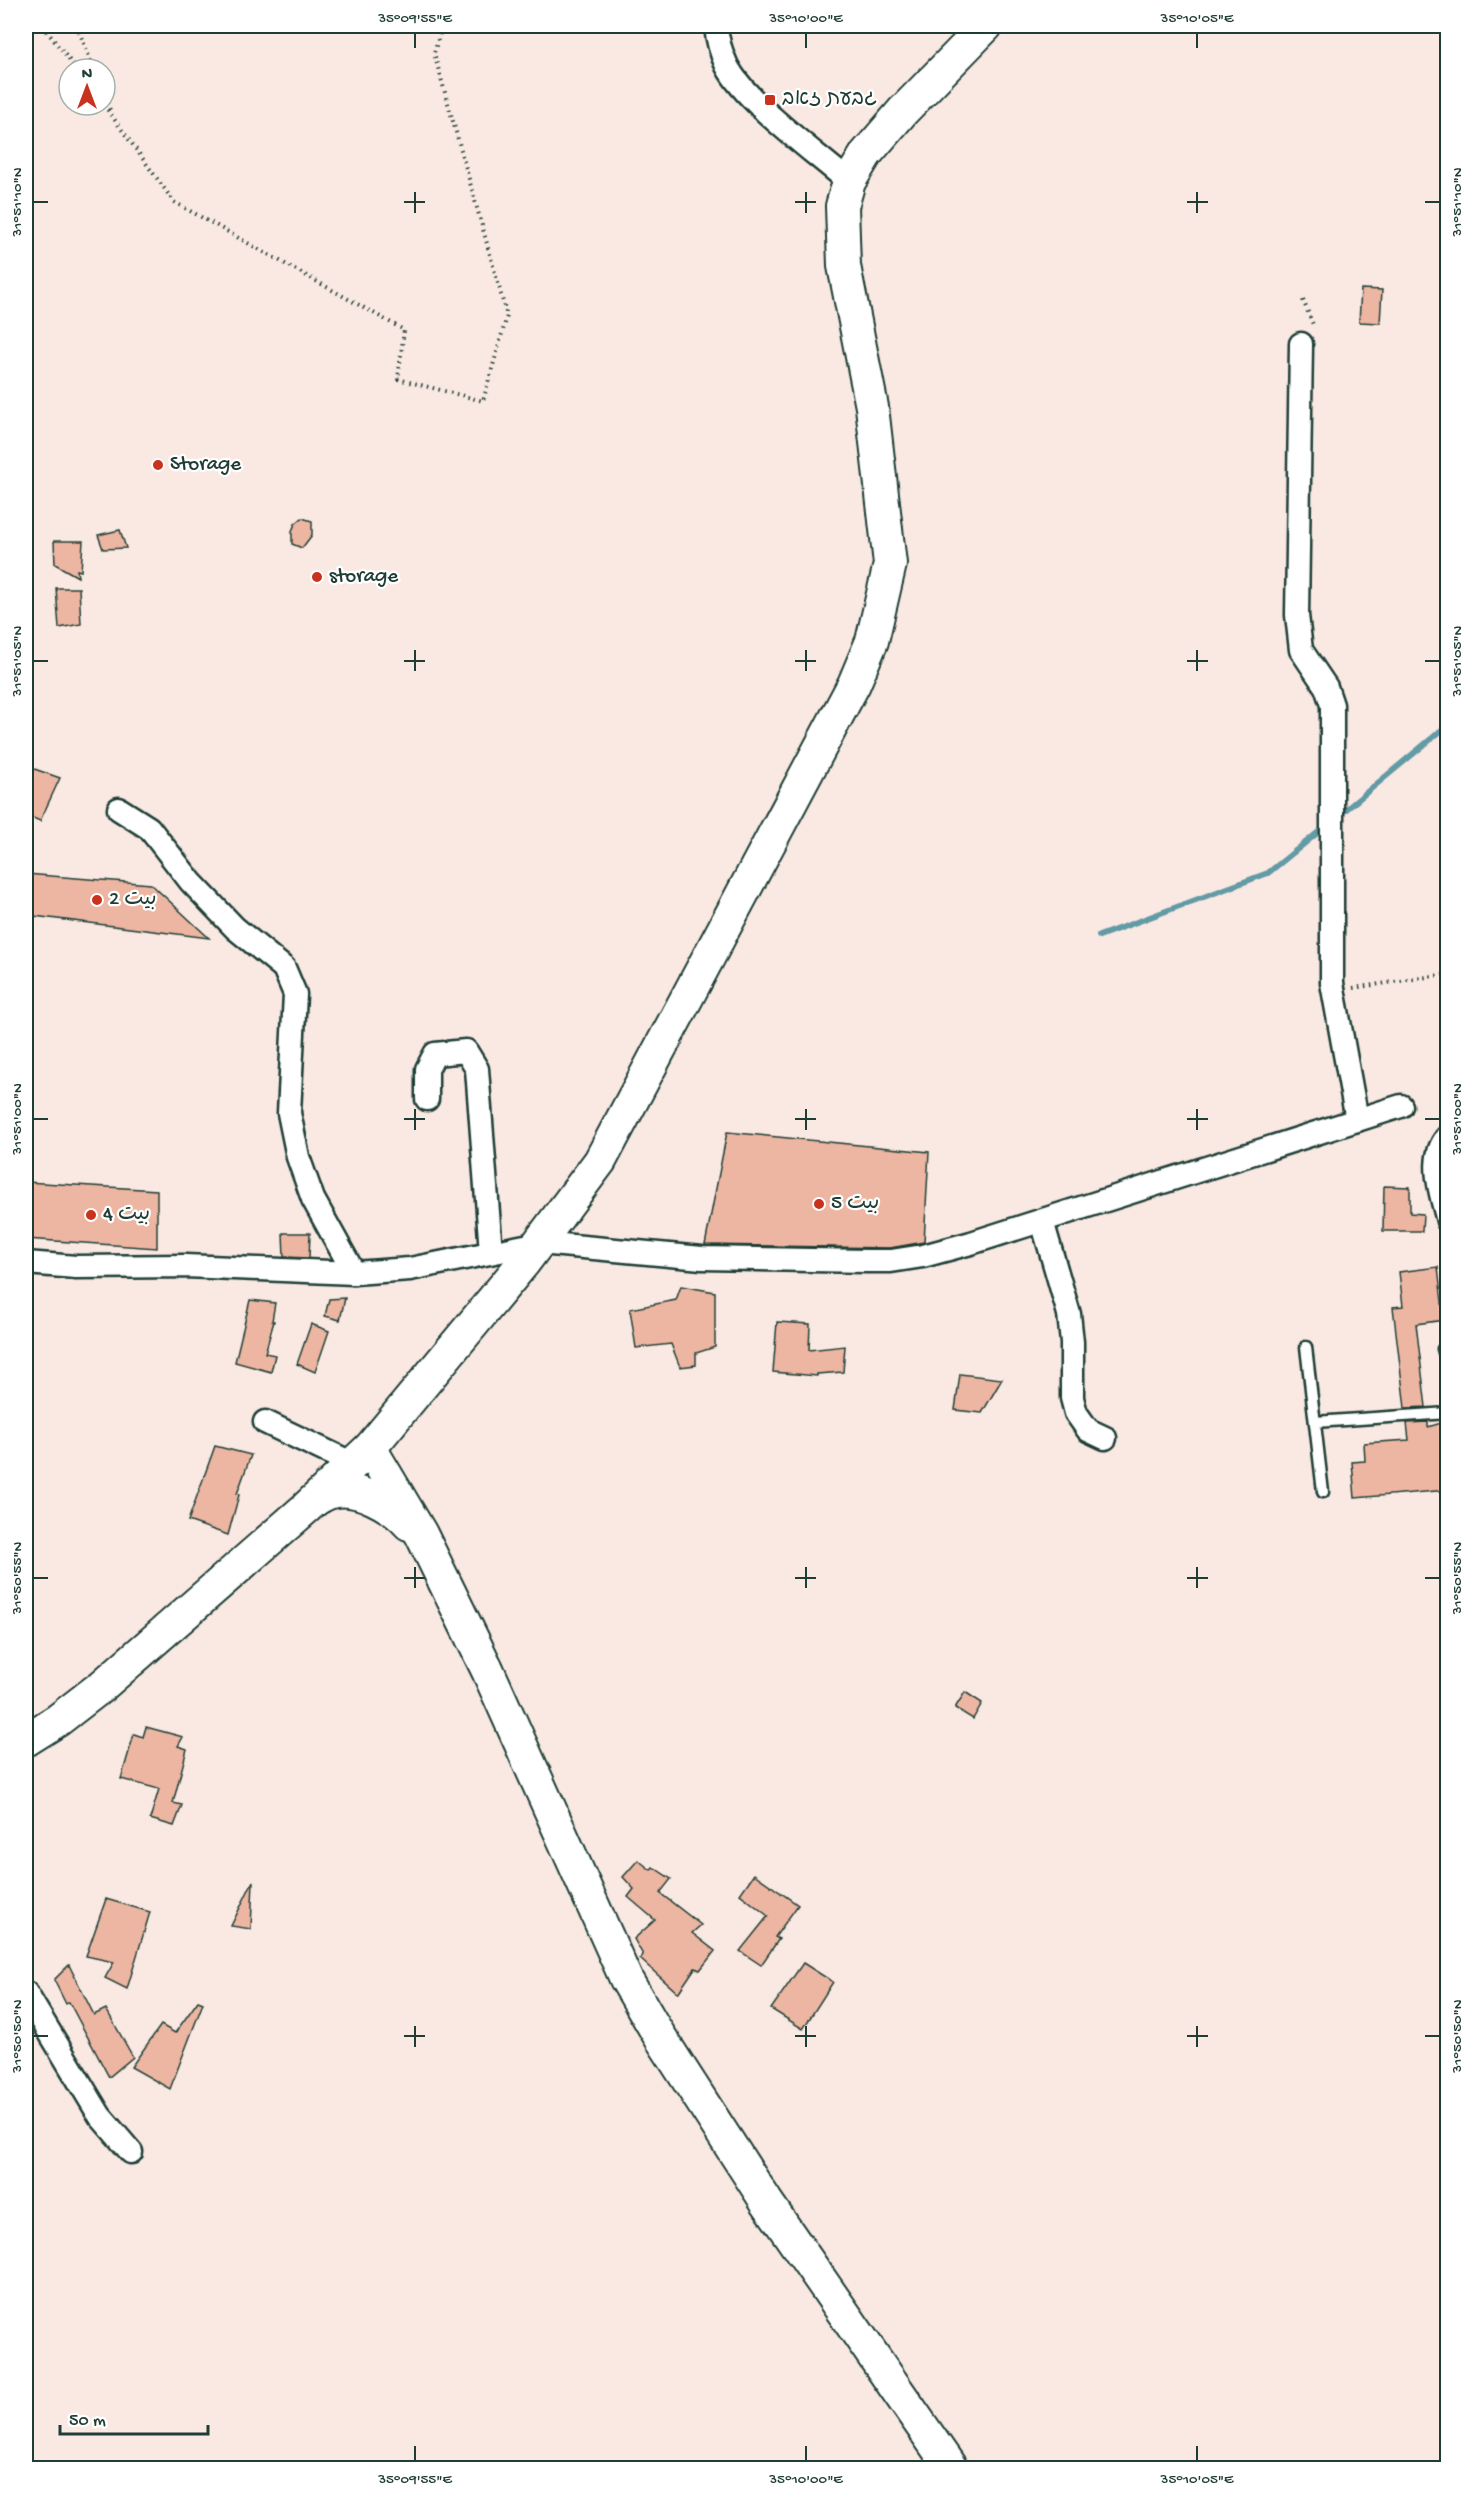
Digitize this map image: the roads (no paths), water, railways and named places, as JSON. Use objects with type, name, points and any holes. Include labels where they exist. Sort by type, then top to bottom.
[{"type":"street","points":[[717,26],[717,36],[728,67],[746,92],[849,182]]},
{"type":"street","points":[[26,1740],[58,1720],[102,1686],[361,1456],[540,1243],[600,1161],[854,684],[872,641],[890,564],[872,407],[844,266],[842,206],[849,182],[866,154],[903,111],[986,26]]},
{"type":"street","points":[[1301,344],[1297,615],[1301,650],[1323,682],[1332,705],[1333,991],[1357,1120]]},
{"type":"street","points":[[119,809],[149,828],[191,882],[235,928],[284,968],[292,981],[295,994],[289,1113],[298,1157],[313,1199],[354,1273]]},
{"type":"street","points":[[427,1099],[427,1069],[435,1054],[466,1051],[477,1069],[491,1252]]},
{"type":"street","points":[[26,1263],[76,1267],[185,1266],[354,1273],[410,1269],[540,1243],[702,1258],[891,1261],[933,1254],[1042,1221],[1401,1106]]},
{"type":"street","points":[[1448,1136],[1442,1142],[1436,1171],[1448,1221]]},
{"type":"street","points":[[1042,1221],[1070,1314],[1072,1398],[1076,1413],[1088,1430],[1105,1438]]},
{"type":"street","points":[[265,1422],[361,1456],[423,1540],[492,1681],[627,1979],[657,2032],[766,2201],[951,2469]]},
{"type":"street","points":[[314,1500],[333,1491],[354,1491],[403,1517],[423,1540]]},
{"type":"street","points":[[26,1993],[100,2116],[131,2152]]},
{"type":"lane","points":[[1448,1344],[1443,1349],[1448,1366]]},
{"type":"lane","points":[[1306,1347],[1323,1492]]},
{"type":"lane","points":[[1315,1422],[1448,1413]]},
{"type":"waterway","points":[[1338,816],[1448,725]]},
{"type":"waterway","points":[[1099,936],[1268,873],[1326,826]]},
{"type":"place","name":"גבעת זאב","points":[[770,100]]},
{"type":"place","name":"Storage","points":[[158,465]]},
{"type":"place","name":"storage","points":[[317,577]]},
{"type":"place","name":"بيت 2","points":[[97,900]]},
{"type":"place","name":"بيت 5","points":[[819,1204]]},
{"type":"place","name":"بيت 4","points":[[91,1215]]}]
